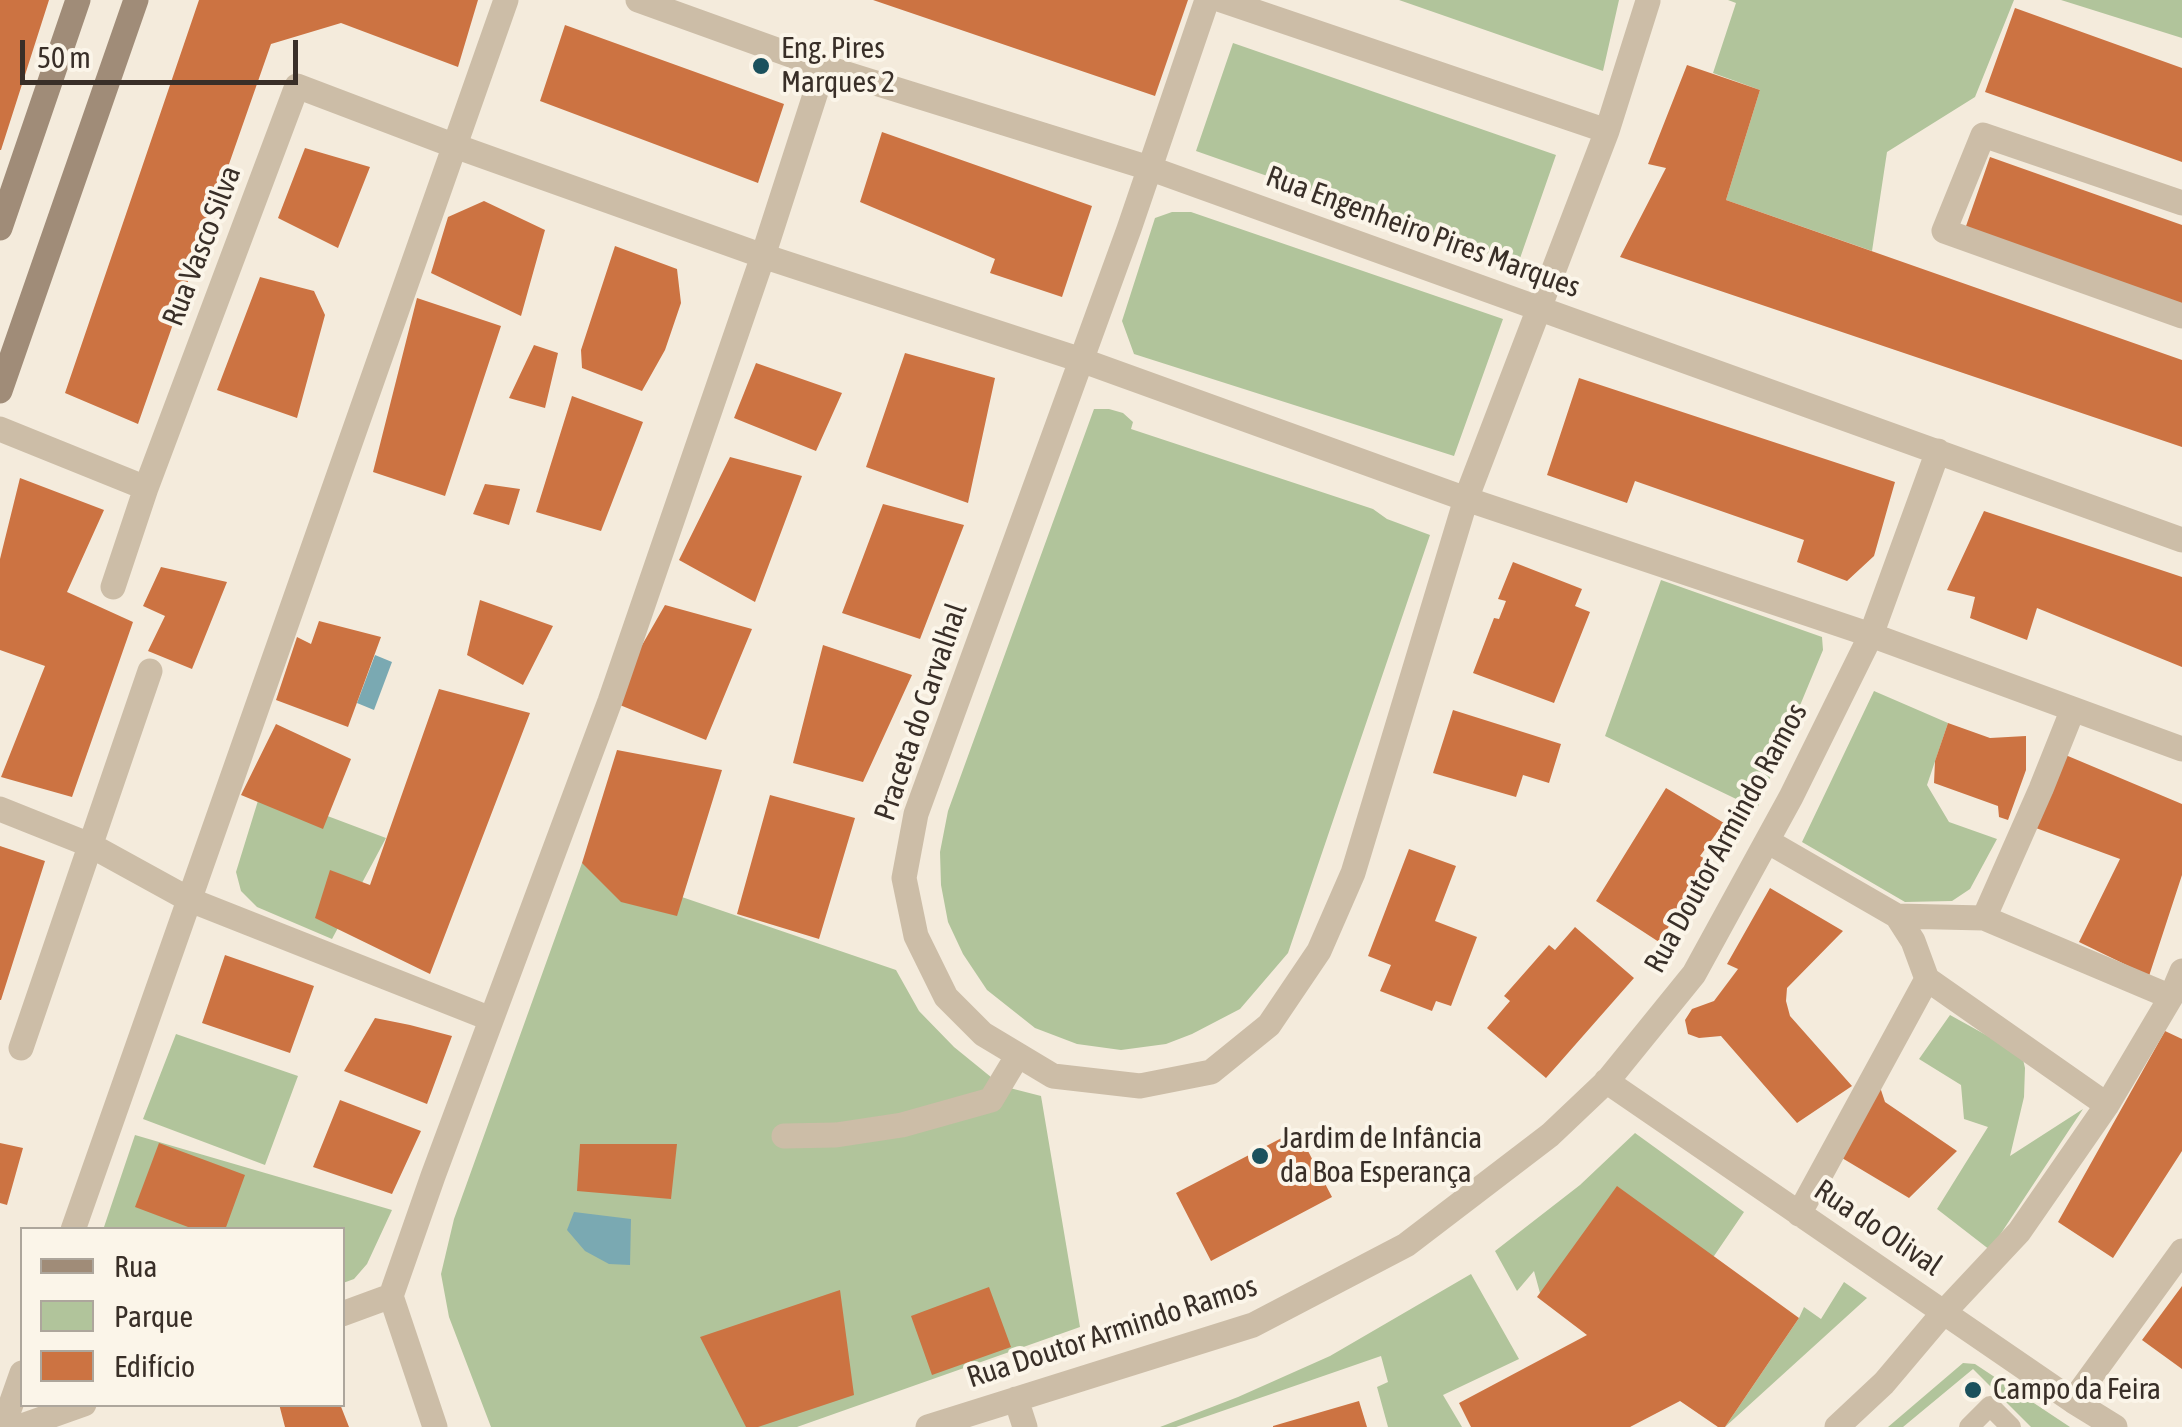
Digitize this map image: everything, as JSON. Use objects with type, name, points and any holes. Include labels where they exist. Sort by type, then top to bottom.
[{"type":"main road","points":[[0,228],[78,0]]},
{"type":"main road","points":[[0,391],[136,0]]},
{"type":"street","points":[[74,1227],[506,0]]},
{"type":"street","name":"Rua Engenheiro Pires Marques","points":[[638,0],[824,67],[1149,168],[2182,540]]},
{"type":"street","name":"Praceta do Carvalhal","points":[[1207,0],[1129,229],[916,814],[904,878],[916,936],[946,997],[984,1034],[1054,1076],[1140,1086],[1210,1072],[1269,1025],[1319,951],[1352,873],[1466,499],[1607,131],[1648,1]]},
{"type":"street","points":[[1222,0],[1607,131]]},
{"type":"street","points":[[435,1427],[392,1296],[610,701],[824,67]]},
{"type":"street","name":"Rua Vasco Silva","points":[[113,587],[146,488],[297,86],[455,146]]},
{"type":"street","points":[[2182,203],[1982,135],[1944,232],[2182,316]]},
{"type":"street","points":[[455,146],[763,256],[1080,360],[1466,499],[1871,636],[2182,749]]},
{"type":"street","points":[[0,429],[146,488]]},
{"type":"street","name":"Rua Doutor Armindo Ramos","points":[[928,1427],[1252,1326],[1406,1245],[1550,1134],[1606,1082],[1694,974],[1767,841],[1871,636],[1938,451]]},
{"type":"street","points":[[21,1048],[150,671]]},
{"type":"street","points":[[1984,918],[2072,709]]},
{"type":"street","points":[[0,809],[90,846],[190,900],[492,1019]]},
{"type":"street","points":[[1767,841],[1897,916],[1912,940],[1927,979],[2108,1105]]},
{"type":"street","points":[[1897,916],[1984,918],[2171,998]]},
{"type":"street","points":[[1837,1427],[1884,1383],[2019,1232],[2108,1105],[2171,998],[2182,972]]},
{"type":"street","points":[[1799,1214],[1927,979]]},
{"type":"street","points":[[784,1136],[902,1125],[991,1100],[1018,1055]]},
{"type":"street","name":"Rua do Olival","points":[[1606,1082],[2115,1427]]},
{"type":"street","points":[[2073,1401],[2182,1252]]},
{"type":"street","points":[[345,1313],[392,1296]]},
{"type":"street","points":[[3,1427],[20,1378]]},
{"type":"street","points":[[1016,1399],[1026,1427]]},
{"type":"street","points":[[20,1427],[76,1407]]},
{"type":"lane","points":[[1969,1427],[1990,1406],[2010,1427]]},
{"type":"green space","points":[[1399,0],[1619,0],[1603,71]]},
{"type":"green space","points":[[1728,0],[2014,0],[1975,97],[1887,152],[1872,251],[1726,200],[1760,90],[1713,73],[1736,3]]},
{"type":"green space","points":[[2061,0],[2182,0],[2182,38]]},
{"type":"green space","points":[[1233,43],[1556,155],[1518,264],[1196,151]]},
{"type":"green space","points":[[1172,212],[1191,212],[1503,319],[1454,456],[1134,354],[1122,321],[1155,218]]},
{"type":"green space","points":[[1094,409],[1123,413],[1133,422],[1131,429],[1373,509],[1387,519],[1430,535],[1288,953],[1240,1009],[1166,1044],[1121,1050],[1077,1044],[1035,1028],[987,990],[948,922],[941,885],[940,852],[948,811]]},
{"type":"green space","points":[[1661,580],[1822,637],[1823,650],[1757,809],[1605,736]]},
{"type":"green space","points":[[1874,691],[1948,723],[1927,785],[1949,822],[1997,839],[1970,889],[1952,901],[1905,902],[1802,842]]},
{"type":"green space","points":[[261,791],[386,838],[332,939],[257,907],[241,891],[236,872]]},
{"type":"green space","points":[[582,863],[896,970],[919,1011],[954,1047],[1002,1086],[1041,1096],[1080,1327],[797,1427],[491,1427],[449,1317],[441,1274],[454,1219]]},
{"type":"green space","points":[[1950,1015],[2022,1055],[2024,1097],[2010,1156],[2083,1109],[1990,1250],[1937,1209],[1988,1127],[1964,1119],[1961,1085],[1919,1059]]},
{"type":"green space","points":[[176,1034],[298,1076],[265,1165],[143,1119]]},
{"type":"green space","points":[[1635,1133],[1744,1212],[1714,1256],[1540,1293],[1534,1271],[1517,1291],[1495,1251],[1580,1185]]},
{"type":"green space","points":[[135,1135],[392,1210],[367,1264],[354,1279],[345,1282],[345,1227],[104,1227]]},
{"type":"green space","points":[[1471,1274],[1519,1359],[1443,1395],[1462,1427],[1388,1427],[1377,1387],[1388,1382],[1381,1356],[1176,1427],[1160,1427],[1330,1356]]},
{"type":"green space","points":[[1844,1282],[1867,1298],[1725,1427],[1804,1307],[1821,1319]]},
{"type":"green space","points":[[1963,1363],[1975,1364],[2070,1427],[2031,1427],[1973,1369],[1903,1427],[1888,1427]]},
{"type":"water","points":[[375,655],[392,662],[374,710],[357,703]]},
{"type":"water","points":[[574,1212],[631,1219],[630,1265],[609,1264],[585,1251],[567,1230]]},
{"type":"building","points":[[0,0],[49,0],[1,150],[0,150]]},
{"type":"building","points":[[199,0],[478,0],[458,67],[341,23],[271,44],[138,424],[65,393]]},
{"type":"building","points":[[873,0],[1188,0],[1155,96]]},
{"type":"building","points":[[2015,8],[2182,68],[2182,162],[1985,92]]},
{"type":"building","points":[[565,25],[784,104],[758,183],[540,101]]},
{"type":"building","points":[[1687,65],[1760,90],[1726,200],[2182,360],[2182,447],[1620,257],[1666,168],[1648,164]]},
{"type":"building","points":[[882,132],[1092,206],[1062,297],[990,273],[995,259],[860,202]]},
{"type":"building","points":[[305,148],[370,167],[338,248],[278,218]]},
{"type":"building","points":[[1990,157],[2182,225],[2182,306],[1965,229]]},
{"type":"building","points":[[484,201],[545,230],[521,316],[431,273],[448,217]]},
{"type":"building","points":[[615,246],[677,269],[681,303],[665,350],[642,391],[582,368],[581,350]]},
{"type":"building","points":[[260,277],[314,291],[325,315],[297,418],[217,390]]},
{"type":"building","points":[[417,298],[501,326],[445,496],[373,472]]},
{"type":"building","points":[[534,345],[558,353],[545,408],[509,398]]},
{"type":"building","points":[[905,353],[995,378],[968,503],[866,467]]},
{"type":"building","points":[[756,363],[842,393],[816,451],[734,418]]},
{"type":"building","points":[[1579,378],[1895,482],[1874,556],[1847,581],[1797,562],[1804,540],[1635,481],[1627,503],[1547,475]]},
{"type":"building","points":[[572,396],[643,422],[601,531],[536,512]]},
{"type":"building","points":[[730,457],[802,476],[755,602],[679,560]]},
{"type":"building","points":[[20,478],[104,510],[67,592],[133,622],[72,797],[1,777],[45,666],[0,650],[0,559]]},
{"type":"building","points":[[485,484],[520,489],[509,525],[473,514]]},
{"type":"building","points":[[883,504],[964,525],[920,639],[842,613]]},
{"type":"building","points":[[1984,511],[2182,577],[2182,667],[2037,608],[2027,640],[1970,618],[1975,597],[1947,590]]},
{"type":"building","points":[[1513,562],[1582,589],[1575,606],[1590,612],[1554,703],[1473,673],[1494,618],[1499,619],[1506,601],[1498,599]]},
{"type":"building","points":[[161,567],[227,582],[192,669],[148,651],[165,616],[143,606]]},
{"type":"building","points":[[480,600],[553,626],[523,685],[467,655]]},
{"type":"building","points":[[665,605],[752,629],[706,740],[610,701]]},
{"type":"building","points":[[319,621],[381,637],[348,727],[276,700],[297,637],[311,644]]},
{"type":"building","points":[[823,645],[912,675],[863,782],[793,763]]},
{"type":"building","points":[[439,689],[530,713],[430,974],[315,918],[330,870],[370,885]]},
{"type":"building","points":[[1453,710],[1561,744],[1549,783],[1523,775],[1516,797],[1433,773]]},
{"type":"building","points":[[1948,723],[1990,738],[2026,736],[2026,770],[2008,820],[1999,817],[1998,806],[1934,783],[1935,761]]},
{"type":"building","points":[[276,724],[351,759],[323,829],[241,795]]},
{"type":"building","points":[[617,750],[722,770],[677,916],[621,902],[582,863]]},
{"type":"building","points":[[2056,751],[2182,804],[2182,875],[2149,976],[2079,942],[2120,859],[2025,824]]},
{"type":"building","points":[[1666,788],[1724,823],[1700,856],[1707,860],[1659,942],[1596,901]]},
{"type":"building","points":[[770,795],[855,818],[819,939],[737,914]]},
{"type":"building","points":[[0,846],[45,861],[1,1000],[0,1000]]},
{"type":"building","points":[[1409,849],[1456,866],[1435,921],[1477,937],[1451,1006],[1436,1001],[1432,1011],[1380,991],[1391,965],[1368,956]]},
{"type":"building","points":[[1770,888],[1843,931],[1787,988],[1786,1001],[1790,1016],[1852,1086],[1797,1123],[1721,1036],[1699,1038],[1688,1034],[1685,1020],[1692,1009],[1714,1001],[1738,969],[1727,964]]},
{"type":"building","points":[[1575,927],[1634,978],[1546,1078],[1487,1028],[1510,1001],[1504,996],[1549,945],[1555,950]]},
{"type":"building","points":[[225,955],[314,986],[290,1053],[202,1023]]},
{"type":"building","points":[[375,1018],[452,1036],[427,1104],[344,1071]]},
{"type":"building","points":[[2165,1031],[2182,1039],[2182,1151],[2113,1258],[2058,1222]]},
{"type":"building","points":[[1876,1075],[1885,1102],[1957,1151],[1909,1198],[1842,1158]]},
{"type":"building","points":[[340,1100],[421,1131],[392,1194],[313,1167]]},
{"type":"building","name":"Jardim de Infância da Boa Esperança","points":[[1297,1130],[1332,1197],[1211,1261],[1176,1193]]},
{"type":"building","points":[[0,1143],[23,1148],[7,1205],[0,1203]]},
{"type":"building","points":[[159,1143],[245,1175],[226,1227],[188,1227],[135,1207]]},
{"type":"building","points":[[580,1144],[677,1144],[671,1199],[577,1191]]},
{"type":"building","points":[[1617,1186],[1799,1318],[1725,1427],[1718,1427],[1680,1401],[1630,1427],[1471,1427],[1459,1403],[1587,1335],[1537,1297]]},
{"type":"building","points":[[2182,1286],[2182,1369],[2142,1340]]},
{"type":"building","points":[[989,1287],[1011,1347],[932,1375],[911,1316]]},
{"type":"building","points":[[840,1290],[854,1395],[758,1427],[746,1427],[700,1337]]},
{"type":"building","points":[[1359,1401],[1367,1427],[1273,1427],[1273,1426]]},
{"type":"building","points":[[280,1407],[341,1407],[349,1427],[285,1427]]},
{"type":"place","name":"Eng. Pires Marques 2","points":[[761,66]]},
{"type":"place","name":"Jardim de Infância da Boa Esperança","points":[[1260,1156]]},
{"type":"place","name":"Campo da Feira","points":[[1973,1390]]}]
